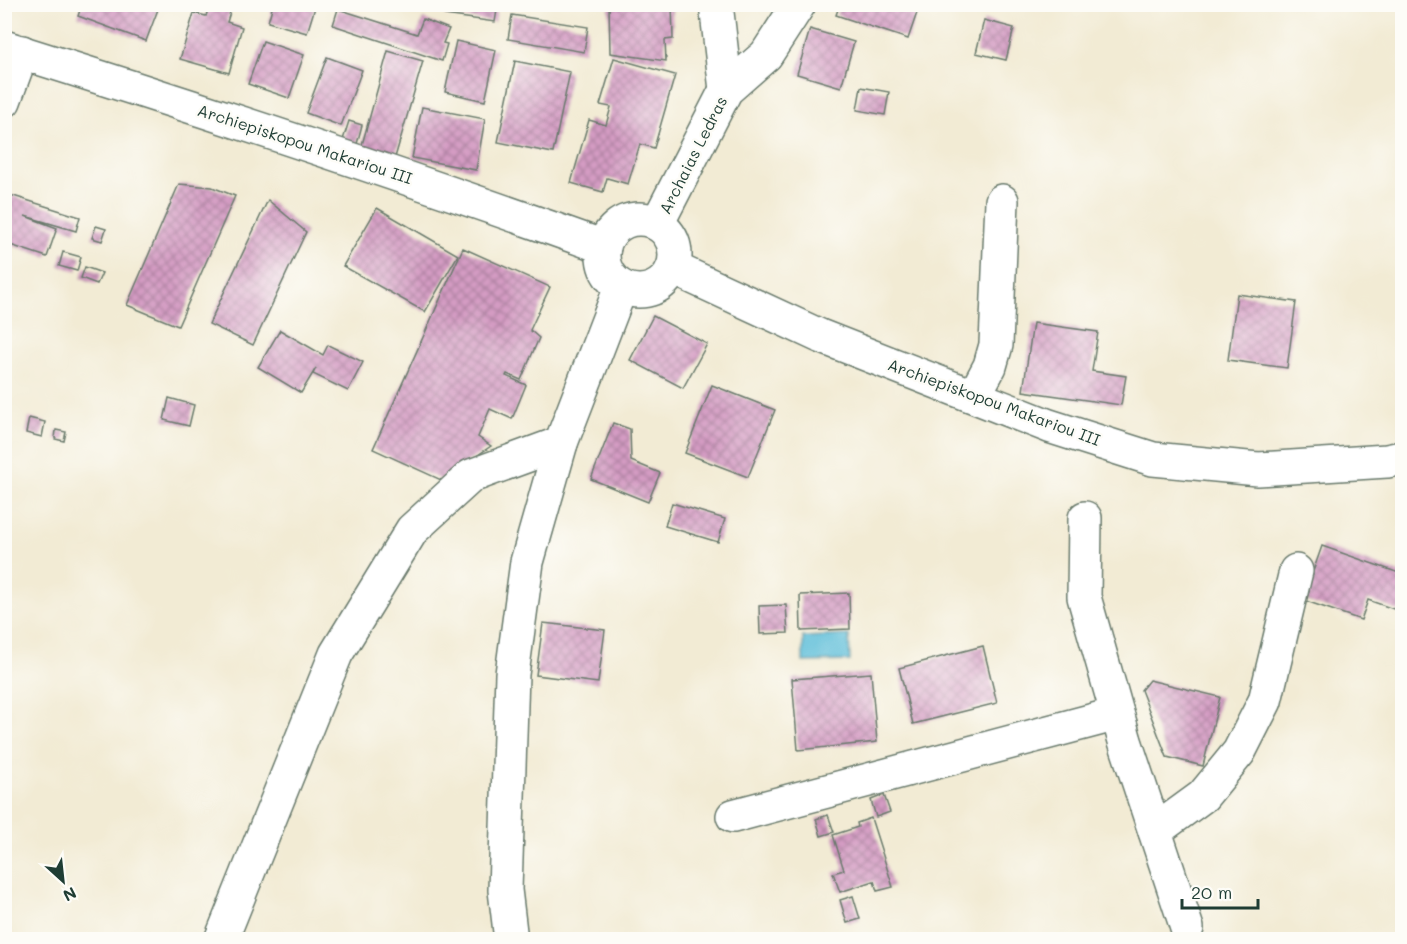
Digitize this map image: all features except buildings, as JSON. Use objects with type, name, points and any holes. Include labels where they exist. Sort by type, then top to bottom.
[{"type":"street","points":[[716,4],[726,90]]},
{"type":"street","name":"Archaias Ledras","points":[[657,224],[726,90],[766,55],[799,4]]},
{"type":"street","points":[[4,101],[13,49]]},
{"type":"street","name":"Archiepiskopou Makariou III","points":[[13,49],[484,204],[604,247]]},
{"type":"street","points":[[974,396],[990,366],[996,345],[1002,201]]},
{"type":"street","points":[[636,219],[647,220],[657,224],[671,238],[675,248],[673,268],[668,277],[651,289],[641,291],[621,287],[608,274],[604,265],[604,247],[608,236],[615,228],[636,219]]},
{"type":"street","name":"Archiepiskopou Makariou III","points":[[673,268],[820,336],[1049,426],[1153,459],[1258,469],[1387,461],[1402,458]]},
{"type":"street","points":[[511,939],[505,890],[512,674],[527,562],[561,443],[621,287]]},
{"type":"street","points":[[220,939],[336,654],[412,530],[471,476],[561,443]]},
{"type":"street","points":[[1085,518],[1084,597],[1125,741],[1187,928]]},
{"type":"street","points":[[1155,831],[1203,796],[1239,752],[1265,701],[1296,571]]},
{"type":"street","points":[[733,816],[1117,714]]},
{"type":"water","points":[[849,635],[850,661],[803,662],[803,637]]}]
